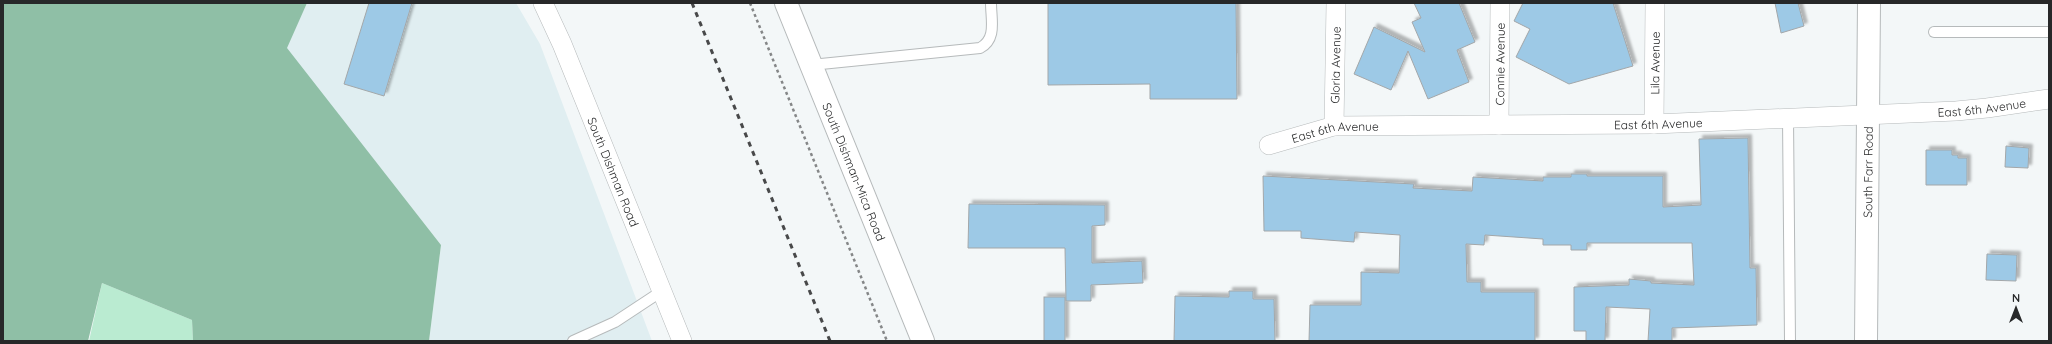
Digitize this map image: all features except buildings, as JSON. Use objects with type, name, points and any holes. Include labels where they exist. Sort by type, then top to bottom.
[{"type":"main road","name":"South Dishman-Mica Road","points":[[786,3],[923,341]]},
{"type":"main road","name":"South Farr Road","points":[[1866,341],[1869,3]]},
{"type":"street","name":"South Dishman Road","points":[[543,3],[562,44],[682,341]]},
{"type":"street","name":"Gloria Avenue","points":[[1334,126],[1336,3]]},
{"type":"street","name":"Connie Avenue","points":[[1499,124],[1500,3]]},
{"type":"street","name":"Lila Avenue","points":[[1654,124],[1655,3]]},
{"type":"street","name":"East 6th Avenue","points":[[1269,145],[1334,126],[1654,124],[1867,115],[1987,108],[2049,99]]},
{"type":"lane","points":[[811,65],[980,48],[988,44],[992,38],[991,3]]},
{"type":"lane","points":[[1934,32],[2049,32]]},
{"type":"lane","points":[[1788,118],[1790,341]]},
{"type":"lane","points":[[573,341],[615,322],[662,291]]},
{"type":"path","points":[[750,3],[887,341]]},
{"type":"shaded area","points":[[307,3],[516,3],[540,44],[652,341],[429,341],[441,245],[286,48]]},
{"type":"green space","points":[[3,3],[307,3],[287,48],[441,245],[429,341],[193,341],[192,320],[102,283],[88,341],[3,341]]},
{"type":"green space","points":[[102,283],[192,320],[193,341],[89,341]]},
{"type":"railway","points":[[692,3],[830,341]]}]
